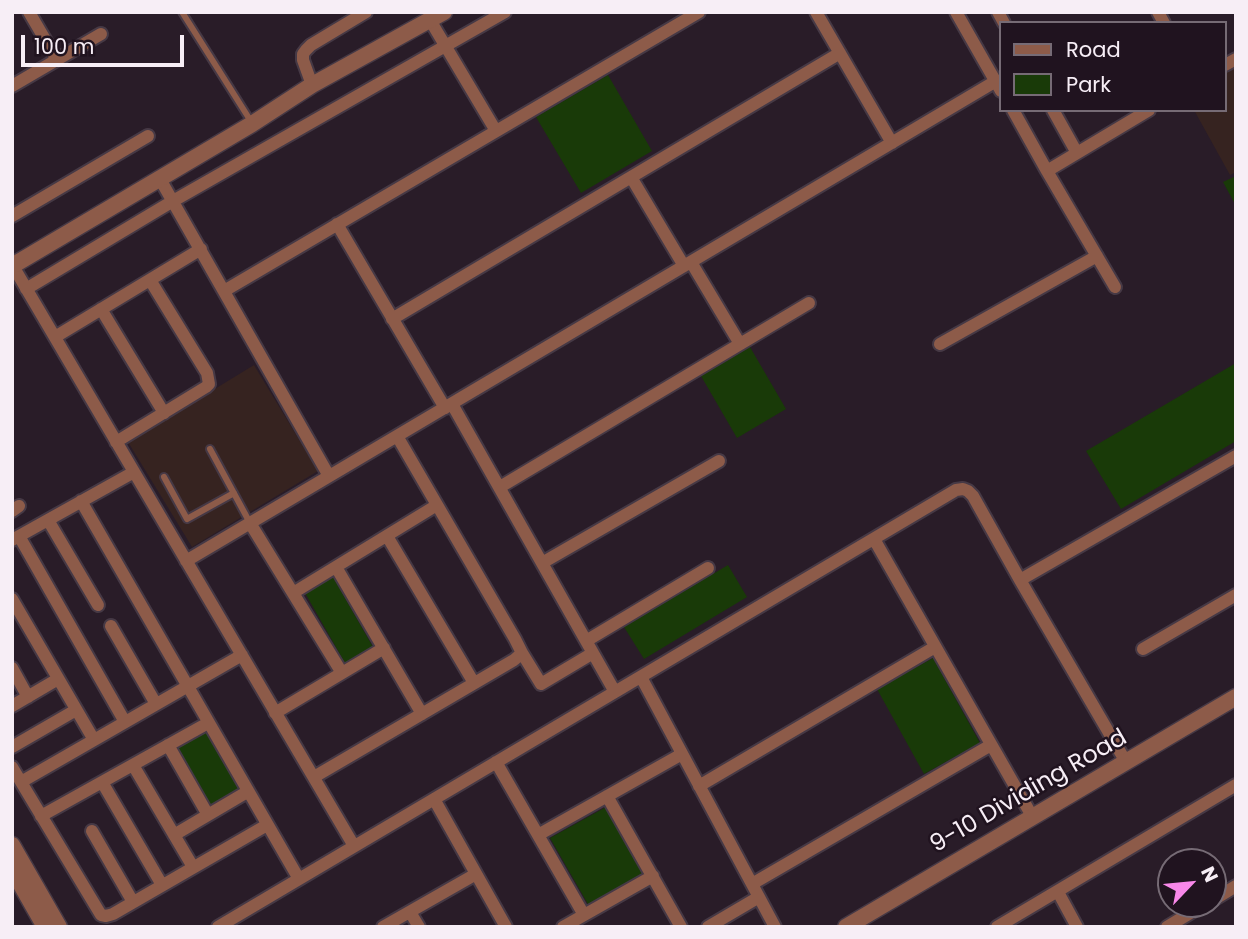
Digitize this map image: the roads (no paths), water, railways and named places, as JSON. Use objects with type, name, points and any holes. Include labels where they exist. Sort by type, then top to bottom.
[{"type":"street","points":[[29,12],[57,60]]},
{"type":"street","points":[[312,85],[303,54],[311,45],[366,12]]},
{"type":"street","points":[[26,289],[173,201],[505,12]]},
{"type":"street","points":[[224,290],[699,12]]},
{"type":"street","points":[[816,12],[892,143]]},
{"type":"street","points":[[186,561],[892,143],[999,86],[956,12]]},
{"type":"street","points":[[354,846],[12,266],[252,124],[312,85],[437,16],[446,47],[496,131]]},
{"type":"street","points":[[12,86],[101,34]]},
{"type":"street","points":[[392,318],[840,53]]},
{"type":"street","points":[[1014,112],[1115,287]]},
{"type":"street","points":[[1054,112],[1077,153]]},
{"type":"street","points":[[1047,171],[1146,112]]},
{"type":"street","points":[[12,216],[148,136]]},
{"type":"street","points":[[631,177],[740,344]]},
{"type":"street","points":[[160,179],[329,477]]},
{"type":"street","points":[[337,224],[392,318],[500,487],[615,692]]},
{"type":"street","points":[[54,337],[201,249]]},
{"type":"street","points":[[940,344],[1097,256]]},
{"type":"street","points":[[117,442],[209,384],[207,373],[150,280]]},
{"type":"street","points":[[500,487],[809,303]]},
{"type":"street","points":[[101,309],[164,413]]},
{"type":"street","points":[[397,436],[541,684],[589,647],[708,568]]},
{"type":"street","points":[[1020,580],[1236,456]]},
{"type":"street","points":[[542,563],[719,461]]},
{"type":"street","points":[[125,722],[16,538],[134,472]]},
{"type":"street","points":[[218,927],[956,490],[963,489],[973,496],[1126,762]]},
{"type":"street","points":[[81,501],[299,879]]},
{"type":"street","points":[[293,593],[437,505]]},
{"type":"street","points":[[48,520],[98,606]]},
{"type":"street","points":[[250,523],[342,673]]},
{"type":"street","points":[[387,536],[474,683]]},
{"type":"street","points":[[874,539],[1032,816]]},
{"type":"street","points":[[336,567],[422,714]]},
{"type":"street","points":[[1143,649],[1236,595]]},
{"type":"street","points":[[12,599],[18,620],[58,679],[94,740]]},
{"type":"street","points":[[111,626],[156,705]]},
{"type":"street","points":[[699,786],[935,647]]},
{"type":"street","points":[[275,713],[384,648]]},
{"type":"street","points":[[314,777],[522,653]]},
{"type":"street","points":[[242,655],[94,740],[16,776],[96,910],[109,921],[113,914],[267,825]]},
{"type":"street","points":[[12,668],[29,697]]},
{"type":"street","points":[[641,677],[775,927]]},
{"type":"street","points":[[12,706],[58,679]]},
{"type":"street","name":"9-10 Dividing Road","points":[[846,927],[1236,697]]},
{"type":"street","points":[[12,747],[76,710]]},
{"type":"street","points":[[41,816],[208,723]]},
{"type":"street","points":[[752,884],[991,745]]},
{"type":"street","points":[[168,746],[208,815]]},
{"type":"street","points":[[538,835],[682,754]]},
{"type":"street","points":[[496,762],[584,915]]},
{"type":"street","points":[[133,765],[193,867]]},
{"type":"street","points":[[102,782],[162,885]]},
{"type":"street","points":[[997,927],[1236,785]]},
{"type":"street","points":[[174,835],[247,792]]},
{"type":"street","points":[[607,796],[681,927]]},
{"type":"street","points":[[434,799],[506,927]]},
{"type":"street","points":[[92,831],[133,902]]},
{"type":"street","points":[[12,845],[59,927]]},
{"type":"street","points":[[12,869],[45,927]]},
{"type":"street","points":[[383,927],[476,874]]},
{"type":"street","points":[[564,927],[653,876]]},
{"type":"street","points":[[1058,892],[1077,927]]},
{"type":"street","points":[[708,927],[759,897]]},
{"type":"street","points":[[410,912],[419,927]]},
{"type":"lane","points":[[182,12],[252,124]]},
{"type":"lane","points":[[210,449],[250,523]]},
{"type":"lane","points":[[164,477],[187,519],[234,493]]}]
